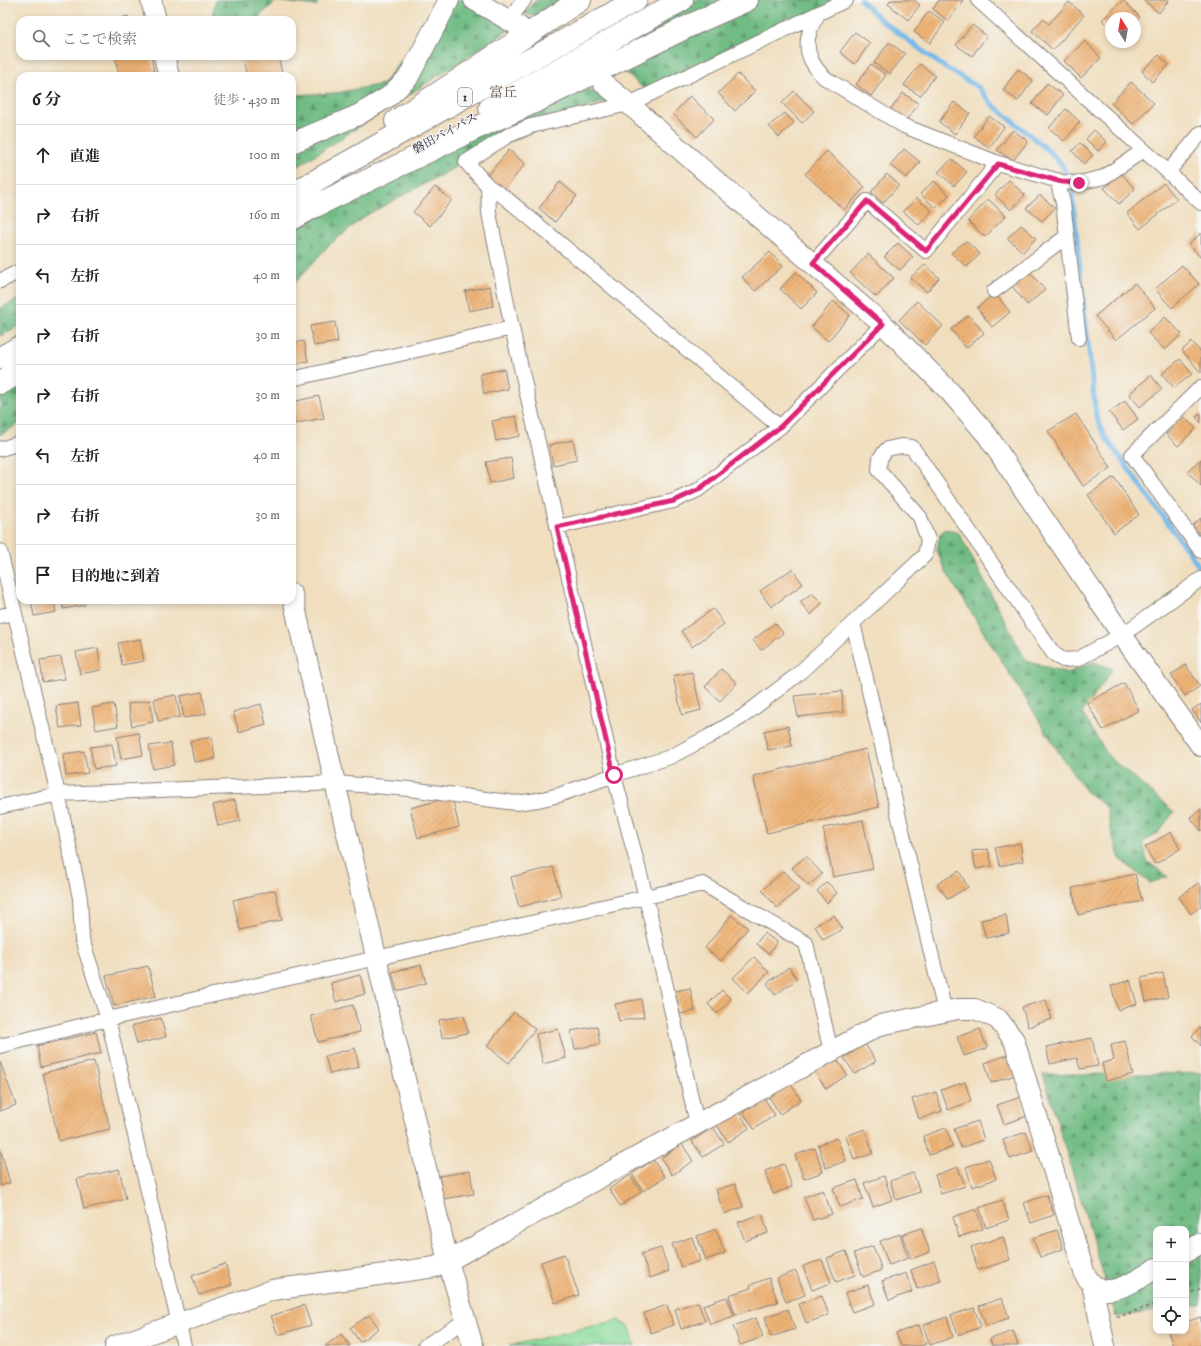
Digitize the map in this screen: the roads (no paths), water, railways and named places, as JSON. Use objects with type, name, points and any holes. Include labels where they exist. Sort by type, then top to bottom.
[{"type":"highway","name":"1","points":[[296,192],[415,107],[580,0]]},
{"type":"highway","name":"磐田バイパス","points":[[296,192],[636,0]]},
{"type":"highway","name":"磐田バイパス","points":[[296,217],[682,0]]},
{"type":"highway","points":[[311,208],[472,130],[541,99],[693,24],[747,0]]},
{"type":"highway","points":[[0,358],[16,349]]},
{"type":"highway","points":[[0,383],[16,374]]},
{"type":"street","points":[[151,0],[155,16]]},
{"type":"street","points":[[296,141],[358,115],[388,97],[408,78],[449,0]]},
{"type":"street","points":[[474,0],[514,23],[524,0]]},
{"type":"street","points":[[780,427],[513,204],[488,186],[466,162],[509,135],[531,126],[629,104],[846,0]]},
{"type":"street","points":[[978,0],[1201,203]]},
{"type":"street","points":[[818,14],[809,33],[807,47],[810,60],[817,70],[825,78],[904,126],[998,164],[1060,181],[1079,183],[1104,177],[1144,150]]},
{"type":"street","points":[[165,60],[168,72]]},
{"type":"street","points":[[603,84],[629,104],[883,324],[951,393],[987,435],[1122,635],[1201,746]]},
{"type":"street","points":[[1168,172],[1201,133]]},
{"type":"street","points":[[813,263],[867,201],[926,251],[998,164]]},
{"type":"street","points":[[1060,181],[1079,338]]},
{"type":"street","points":[[488,186],[489,213],[512,328],[614,775],[646,897],[697,1124]]},
{"type":"street","points":[[994,291],[1067,236]]},
{"type":"street","points":[[0,281],[16,273]]},
{"type":"street","points":[[557,527],[674,501],[698,490],[780,427],[883,324]]},
{"type":"street","points":[[296,378],[512,328]]},
{"type":"street","points":[[1201,387],[1132,456],[1201,551]]},
{"type":"street","points":[[0,449],[16,444]]},
{"type":"street","points":[[0,807],[58,794],[335,783],[410,789],[516,803],[559,795],[670,757],[708,738],[742,717],[797,675],[925,555],[928,540],[920,517],[879,470],[880,458],[887,448],[901,446],[912,447],[1053,652],[1064,660],[1078,659],[1122,635],[1201,579]]},
{"type":"street","points":[[0,551],[58,794],[80,898],[82,940],[108,1019],[184,1346]]},
{"type":"street","points":[[294,604],[376,959],[448,1261],[473,1346]]},
{"type":"street","points":[[0,616],[14,613]]},
{"type":"street","points":[[854,623],[945,1012]]},
{"type":"street","points":[[0,1046],[108,1019],[703,884],[806,943],[832,1052]]},
{"type":"street","points":[[115,1346],[272,1290],[435,1267],[880,1025],[958,1009],[975,1009],[998,1019],[1014,1040],[1085,1275],[1092,1284],[1101,1289],[1112,1290],[1129,1284],[1153,1270]]},
{"type":"street","points":[[1189,1250],[1201,1243]]},
{"type":"street","points":[[1092,1284],[1105,1346]]},
{"type":"street","points":[[425,1346],[466,1321]]},
{"type":"waterway","points":[[861,0],[880,19],[944,67],[978,87],[992,104],[1049,151],[1062,165],[1068,178],[1072,194],[1096,416],[1104,435],[1201,569]]},
{"type":"district","name":"富丘","points":[[503,92]]}]
